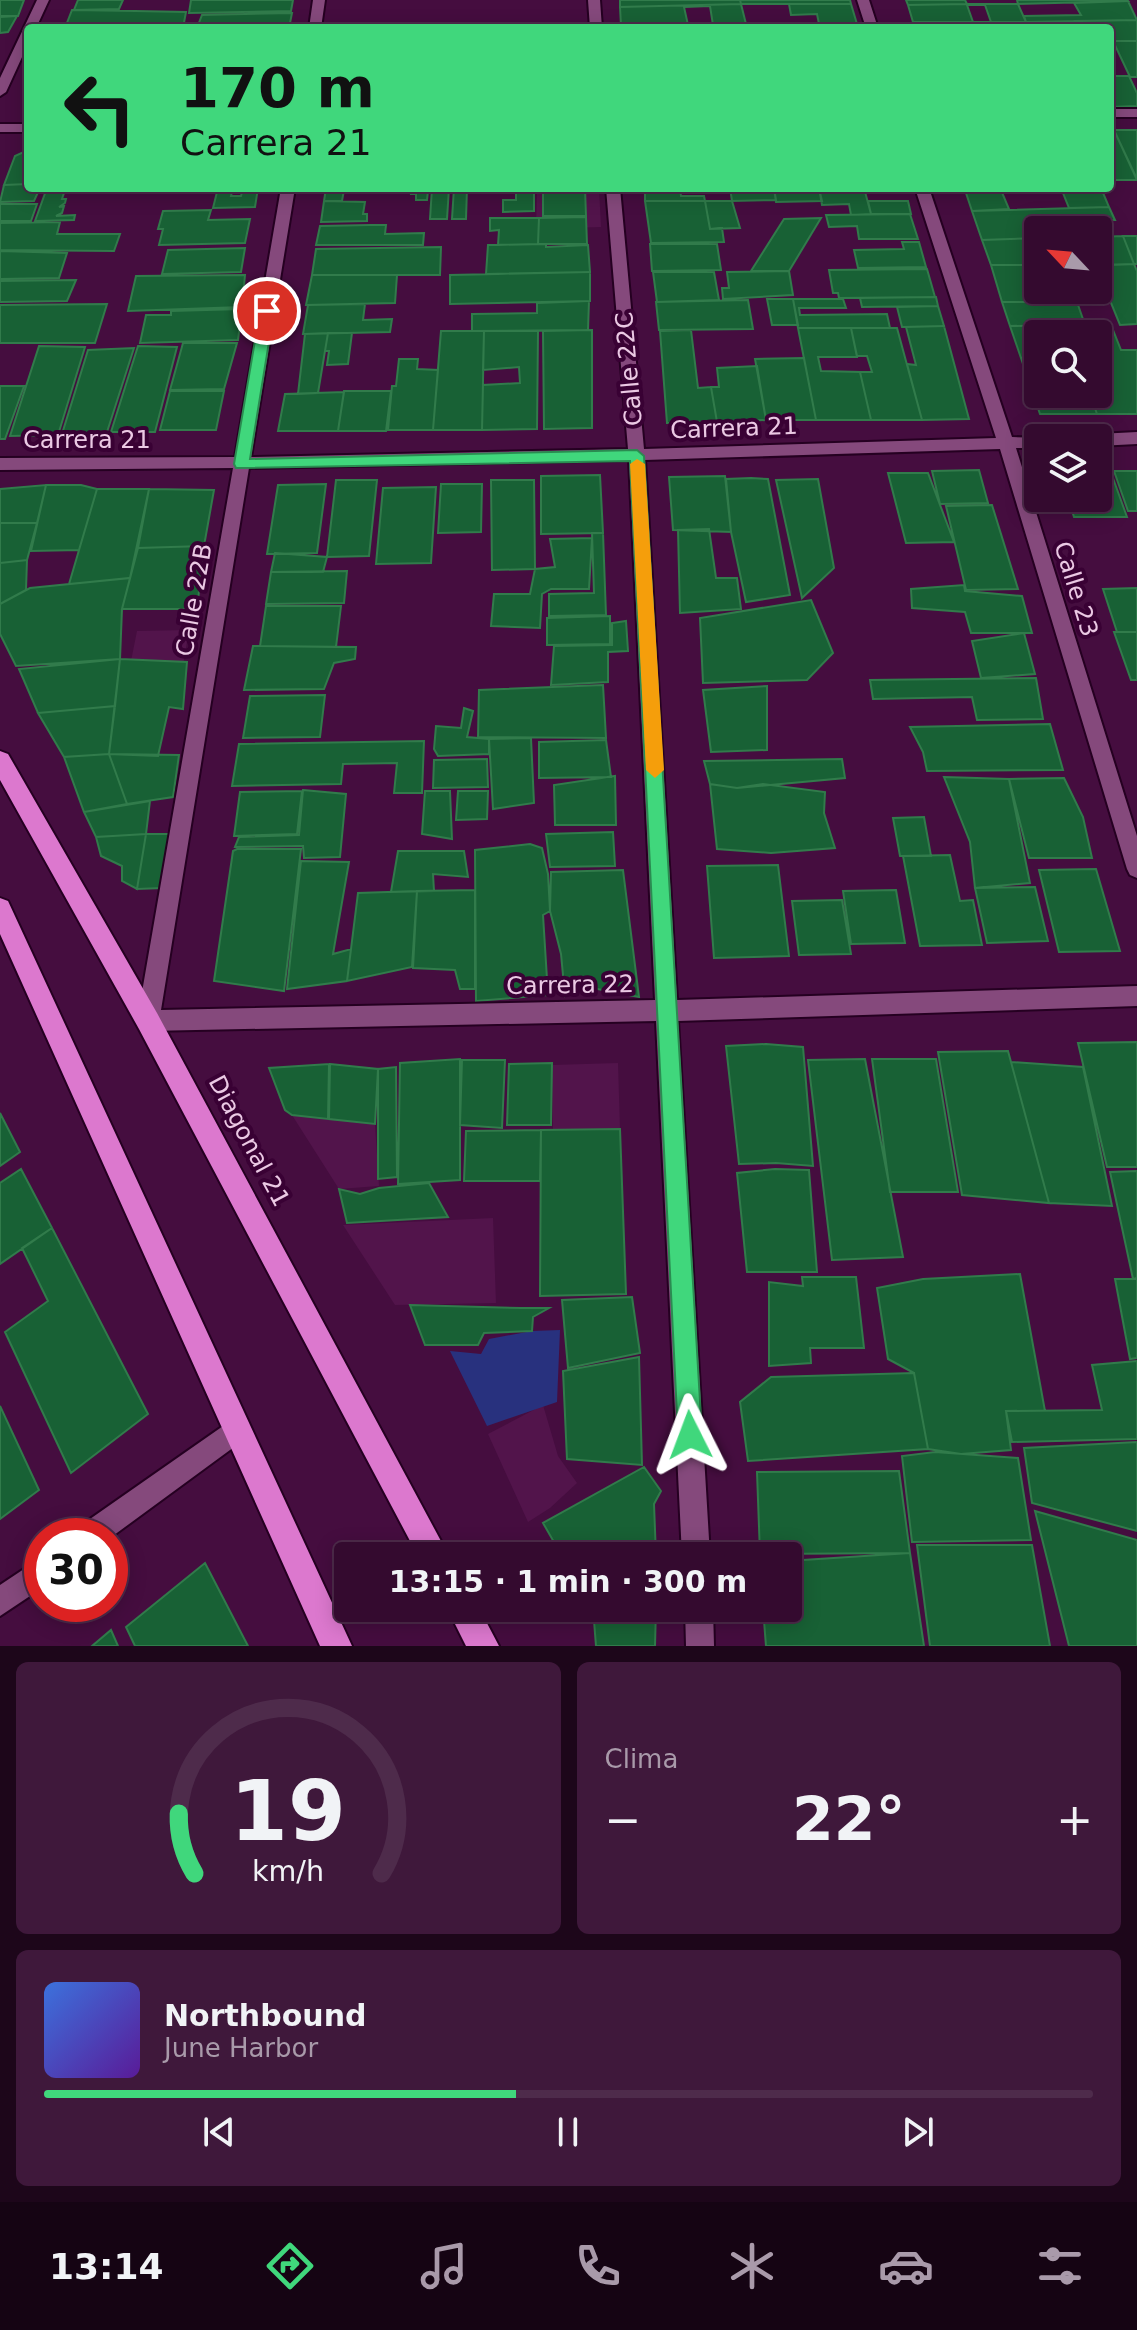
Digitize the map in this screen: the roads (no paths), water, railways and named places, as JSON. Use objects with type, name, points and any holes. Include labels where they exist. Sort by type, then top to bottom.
[{"type":"highway","name":"Diagonal 21","points":[[0,760],[148,1021],[427,1542]]},
{"type":"highway","points":[[0,908],[336,1646]]},
{"type":"highway","points":[[470,1622],[483,1646]]},
{"type":"street","points":[[32,24],[43,0]]},
{"type":"street","points":[[316,24],[319,0]]},
{"type":"street","points":[[594,0],[596,24]]},
{"type":"street","points":[[863,0],[871,24]]},
{"type":"street","points":[[0,92],[24,41]]},
{"type":"street","points":[[1114,113],[1137,113]]},
{"type":"street","points":[[0,128],[24,128]]},
{"type":"street","name":"Calle 22B","points":[[148,1021],[287,192]]},
{"type":"street","name":"Calle 22C","points":[[613,192],[637,456],[695,1542]]},
{"type":"street","name":"Calle 23","points":[[923,192],[1006,443],[1137,869]]},
{"type":"street","points":[[1112,439],[1137,438]]},
{"type":"street","name":"Carrera 21","points":[[0,464],[241,464],[637,456],[1024,442]]},
{"type":"street","name":"Carrera 22","points":[[148,1021],[618,1009],[669,1011],[1137,996]]},
{"type":"street","points":[[115,1518],[236,1430]]},
{"type":"street","points":[[0,1602],[24,1584]]},
{"type":"street","points":[[699,1622],[700,1646]]}]
